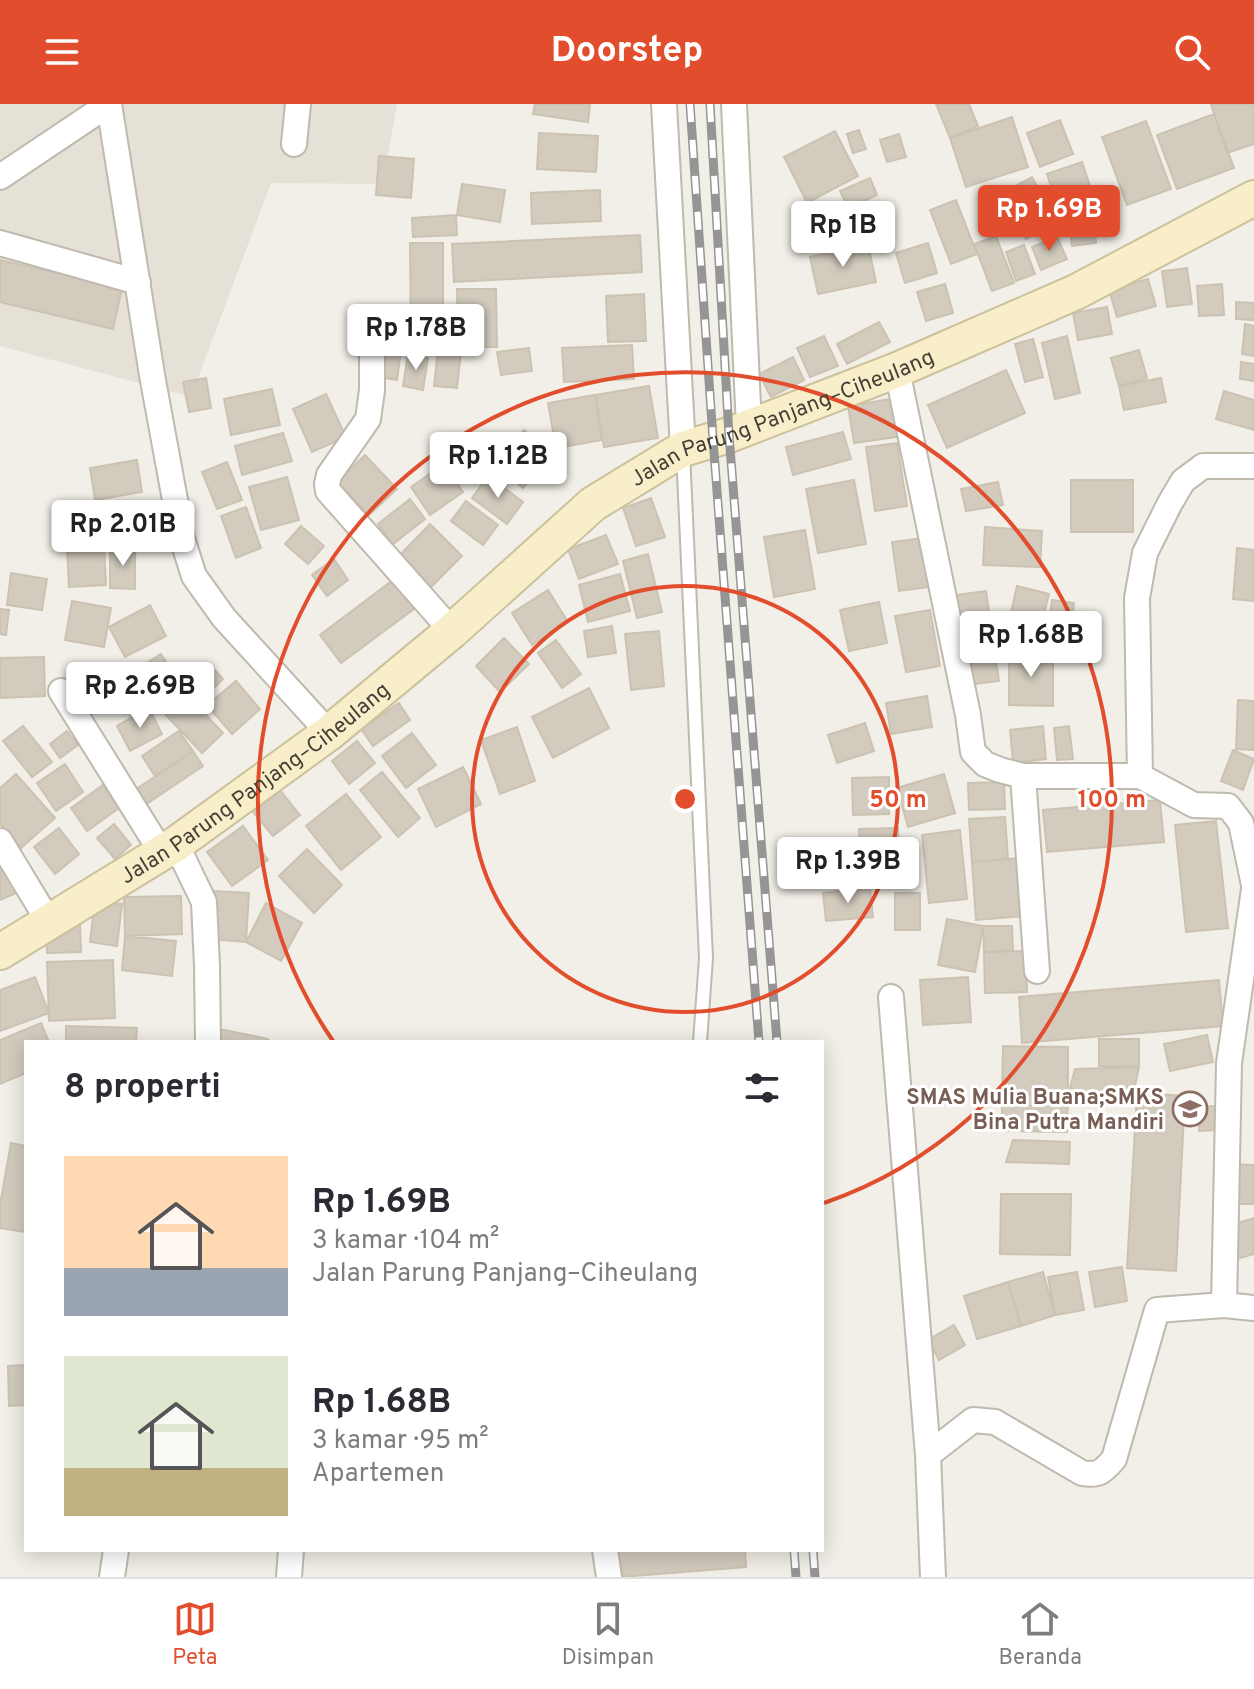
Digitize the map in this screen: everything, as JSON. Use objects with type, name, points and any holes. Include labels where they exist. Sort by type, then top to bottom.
[{"type":"street","points":[[0,177],[109,104],[152,375],[182,538],[194,576],[224,618],[329,733]]},
{"type":"street","points":[[294,144],[298,104]]},
{"type":"street","points":[[664,104],[683,449]]},
{"type":"street","points":[[734,104],[749,427]]},
{"type":"street","name":"Jalan Parung Panjang–Ciheulang","points":[[0,952],[169,848],[329,733],[452,631],[593,504],[683,449],[729,435],[897,370],[1076,292],[1254,198]]},
{"type":"street","points":[[0,243],[138,282]]},
{"type":"street","points":[[372,352],[368,419],[329,475],[328,491],[452,631]]},
{"type":"street","points":[[897,370],[973,752],[985,764],[1023,776],[1140,776],[1194,805],[1228,806],[1241,823],[1254,887],[1229,1063],[1224,1305]]},
{"type":"street","points":[[1140,776],[1137,598],[1145,553],[1183,481],[1203,466],[1254,466]]},
{"type":"street","points":[[61,691],[204,902],[208,1040]]},
{"type":"street","points":[[1023,776],[1037,971]]},
{"type":"street","points":[[0,841],[49,922]]},
{"type":"street","points":[[891,997],[928,1455],[933,1577]]},
{"type":"street","points":[[928,1455],[973,1420],[984,1420],[995,1422],[1082,1473],[1093,1475],[1104,1471],[1114,1459],[1157,1310],[1224,1305],[1254,1308]]},
{"type":"street","points":[[112,1577],[116,1552]]},
{"type":"street","points":[[289,1577],[291,1552]]},
{"type":"street","points":[[605,1552],[609,1577]]},
{"type":"lane","points":[[683,449],[706,958],[700,1040]]},
{"type":"shaded area","points":[[0,104],[397,104],[383,184],[271,183],[191,397],[0,346]]},
{"type":"building","points":[[535,104],[590,104],[588,122],[533,114]]},
{"type":"building","points":[[936,104],[969,104],[978,126],[950,138]]},
{"type":"building","points":[[1211,104],[1254,104],[1254,144],[1227,153]]},
{"type":"building","points":[[1214,114],[1234,168],[1177,189],[1157,135]]},
{"type":"building","points":[[1012,117],[1028,167],[966,187],[950,138]]},
{"type":"building","points":[[1060,120],[1073,154],[1040,167],[1027,133]]},
{"type":"building","points":[[1146,121],[1171,189],[1127,205],[1102,137]]},
{"type":"building","points":[[859,130],[866,149],[853,153],[847,134]]},
{"type":"building","points":[[835,131],[858,176],[807,203],[784,157]]},
{"type":"building","points":[[539,133],[598,136],[596,172],[537,169]]},
{"type":"building","points":[[899,134],[906,157],[887,162],[880,140]]},
{"type":"building","points":[[379,156],[414,159],[411,198],[376,195]]},
{"type":"building","points":[[1082,162],[1094,198],[1059,211],[1047,174]]},
{"type":"building","points":[[1032,177],[1056,223],[1026,239],[1002,193]]},
{"type":"building","points":[[870,178],[877,195],[848,208],[840,191]]},
{"type":"building","points":[[462,184],[505,190],[500,222],[457,215]]},
{"type":"building","points":[[600,190],[601,221],[532,224],[531,193]]},
{"type":"building","points":[[956,200],[977,254],[951,264],[930,210]]},
{"type":"building","points":[[868,211],[875,229],[831,246],[824,228]]},
{"type":"building","points":[[456,215],[457,235],[413,237],[412,218]]},
{"type":"building","points":[[1093,217],[1096,243],[1072,246],[1069,220]]},
{"type":"building","points":[[640,235],[642,272],[454,282],[452,244]]},
{"type":"building","points":[[996,236],[1014,283],[992,291],[974,244]]},
{"type":"building","points":[[1057,237],[1067,259],[1041,270],[1032,247]]},
{"type":"building","points":[[410,243],[443,243],[443,339],[411,339]]},
{"type":"building","points":[[928,243],[937,273],[905,283],[896,253]]},
{"type":"building","points":[[868,244],[876,282],[818,294],[810,257]]},
{"type":"building","points":[[1024,245],[1035,274],[1016,281],[1006,252]]},
{"type":"building","points":[[0,260],[122,288],[113,329],[0,302]]},
{"type":"building","points":[[1187,268],[1192,304],[1167,307],[1162,271]]},
{"type":"building","points":[[1148,279],[1156,306],[1117,317],[1109,290]]},
{"type":"building","points":[[945,284],[953,313],[926,321],[917,292]]},
{"type":"building","points":[[1222,284],[1224,315],[1199,316],[1197,286]]},
{"type":"building","points":[[457,289],[496,289],[497,347],[458,347]]},
{"type":"building","points":[[644,294],[646,341],[608,342],[606,296]]},
{"type":"building","points":[[1236,302],[1254,303],[1254,320],[1236,319]]},
{"type":"building","points":[[1107,307],[1112,334],[1078,340],[1073,313]]},
{"type":"building","points":[[879,322],[890,342],[847,364],[837,344]]},
{"type":"building","points":[[1245,324],[1254,326],[1254,356],[1242,354]]},
{"type":"building","points":[[824,336],[838,366],[810,377],[797,348]]},
{"type":"building","points":[[1067,336],[1080,393],[1055,399],[1042,343]]},
{"type":"building","points":[[1033,339],[1043,377],[1025,382],[1015,344]]},
{"type":"building","points":[[383,342],[402,344],[397,380],[379,377]]},
{"type":"building","points":[[632,345],[634,379],[564,382],[562,348]]},
{"type":"building","points":[[438,348],[461,351],[457,388],[434,386]]},
{"type":"building","points":[[529,348],[532,371],[501,375],[497,352]]},
{"type":"building","points":[[1139,350],[1147,378],[1119,386],[1111,358]]},
{"type":"building","points":[[408,354],[428,358],[423,390],[403,386]]},
{"type":"building","points":[[793,357],[804,380],[771,397],[759,374]]},
{"type":"building","points":[[1241,362],[1254,364],[1254,381],[1240,379]]},
{"type":"building","points":[[1006,370],[1025,413],[947,448],[928,405]]},
{"type":"building","points":[[206,378],[211,408],[189,412],[183,382]]},
{"type":"building","points":[[1161,378],[1166,402],[1124,410],[1119,386]]},
{"type":"building","points":[[649,386],[658,438],[604,447],[595,395]]},
{"type":"building","points":[[272,389],[280,425],[231,435],[224,399]]},
{"type":"building","points":[[1224,391],[1254,400],[1254,430],[1216,419]]},
{"type":"building","points":[[326,394],[346,437],[312,452],[293,409]]},
{"type":"building","points":[[595,395],[602,440],[556,448],[548,403]]},
{"type":"building","points":[[891,399],[897,437],[854,443],[848,406]]},
{"type":"building","points":[[524,430],[552,454],[523,488],[495,464]]},
{"type":"building","points":[[843,432],[851,459],[793,475],[786,447]]},
{"type":"building","points":[[283,433],[292,461],[242,475],[235,446]]},
{"type":"building","points":[[897,443],[907,506],[875,511],[866,447]]},
{"type":"building","points":[[365,455],[397,489],[369,515],[337,482]]},
{"type":"building","points":[[137,460],[142,492],[95,500],[90,468]]},
{"type":"building","points":[[227,462],[242,500],[217,509],[202,472]]},
{"type":"building","points":[[444,464],[463,492],[430,515],[411,487]]},
{"type":"building","points":[[488,476],[523,502],[507,524],[472,498]]},
{"type":"building","points":[[287,477],[299,520],[261,530],[249,487]]},
{"type":"building","points":[[854,480],[866,544],[818,553],[806,489]]},
{"type":"building","points":[[1071,480],[1133,480],[1133,532],[1071,532]]},
{"type":"building","points":[[998,482],[1003,505],[966,511],[961,489]]},
{"type":"building","points":[[651,498],[665,537],[636,546],[623,508]]},
{"type":"building","points":[[410,499],[425,519],[393,544],[378,524]]},
{"type":"building","points":[[466,501],[498,525],[483,545],[451,521]]},
{"type":"building","points":[[246,507],[261,548],[236,558],[221,516]]},
{"type":"building","points":[[102,510],[104,547],[67,549],[65,512]]},
{"type":"building","points":[[430,524],[462,556],[429,589],[397,558]]},
{"type":"building","points":[[301,526],[324,546],[308,564],[285,544]]},
{"type":"building","points":[[985,527],[1042,531],[1040,567],[983,565]]},
{"type":"building","points":[[805,530],[815,589],[774,597],[764,537]]},
{"type":"building","points":[[606,535],[618,564],[579,579],[568,549]]},
{"type":"building","points":[[923,538],[930,587],[899,591],[892,542]]},
{"type":"building","points":[[104,547],[106,585],[69,587],[67,549]]},
{"type":"building","points":[[110,547],[135,547],[135,589],[110,588]]},
{"type":"building","points":[[1237,548],[1254,550],[1254,601],[1233,599]]},
{"type":"building","points":[[648,554],[662,612],[637,618],[623,561]]},
{"type":"building","points":[[334,559],[348,580],[327,596],[312,575]]},
{"type":"building","points":[[11,573],[47,579],[42,610],[7,605]]},
{"type":"building","points":[[620,574],[630,611],[588,622],[579,585]]},
{"type":"building","points":[[393,580],[414,609],[341,663],[320,635]]},
{"type":"building","points":[[1017,586],[1049,594],[1038,637],[1007,630]]},
{"type":"building","points":[[548,590],[568,622],[532,645],[512,613]]},
{"type":"building","points":[[986,591],[999,681],[967,685],[955,595]]},
{"type":"building","points":[[1052,600],[1074,603],[1070,638],[1048,635]]},
{"type":"building","points":[[72,601],[111,608],[104,647],[65,640]]},
{"type":"building","points":[[879,602],[887,643],[849,651],[840,610]]},
{"type":"building","points":[[150,605],[166,636],[125,657],[109,627]]},
{"type":"building","points":[[0,609],[9,610],[6,635],[0,634]]},
{"type":"building","points":[[930,610],[940,666],[906,672],[895,616]]},
{"type":"building","points":[[612,626],[616,653],[588,657],[584,631]]},
{"type":"building","points":[[659,631],[664,686],[631,690],[625,634]]},
{"type":"building","points":[[504,638],[529,664],[500,692],[476,666]]},
{"type":"building","points":[[556,640],[581,674],[562,688],[538,653]]},
{"type":"building","points":[[1009,653],[1053,653],[1053,706],[1009,705]]},
{"type":"building","points":[[161,654],[179,683],[148,703],[130,674]]},
{"type":"building","points":[[44,657],[45,696],[0,698],[0,658]]},
{"type":"building","points":[[209,664],[223,679],[202,700],[187,686]]},
{"type":"building","points":[[236,681],[260,709],[232,734],[207,705]]},
{"type":"building","points":[[589,688],[609,728],[553,758],[532,717]]},
{"type":"building","points":[[186,694],[223,733],[202,753],[165,714]]},
{"type":"building","points":[[927,696],[932,727],[891,734],[886,703]]},
{"type":"building","points":[[1238,700],[1254,701],[1254,750],[1236,749]]},
{"type":"building","points":[[399,703],[410,720],[373,746],[361,729]]},
{"type":"building","points":[[149,708],[162,734],[130,751],[117,726]]},
{"type":"building","points":[[865,723],[874,751],[837,763],[828,735]]},
{"type":"building","points":[[23,726],[52,762],[32,777],[3,741]]},
{"type":"building","points":[[1043,726],[1046,759],[1013,763],[1010,730]]},
{"type":"building","points":[[1069,726],[1073,759],[1057,760],[1054,728]]},
{"type":"building","points":[[517,727],[535,781],[500,794],[481,740]]},
{"type":"building","points":[[67,731],[78,745],[60,758],[50,744]]},
{"type":"building","points":[[179,731],[193,751],[155,776],[142,756]]},
{"type":"building","points":[[412,733],[436,765],[406,788],[382,756]]},
{"type":"building","points":[[357,741],[375,763],[349,784],[332,761]]},
{"type":"building","points":[[1233,750],[1254,759],[1243,790],[1221,781]]},
{"type":"building","points":[[193,751],[203,766],[139,809],[129,794]]},
{"type":"building","points":[[65,764],[83,792],[56,811],[37,783]]},
{"type":"building","points":[[463,767],[481,804],[436,827],[418,789]]},
{"type":"building","points":[[382,772],[420,818],[398,837],[360,790]]},
{"type":"building","points":[[16,774],[55,818],[21,848],[0,824],[0,788]]},
{"type":"building","points":[[944,774],[955,813],[908,827],[897,788]]},
{"type":"building","points":[[889,777],[889,814],[853,815],[852,778]]},
{"type":"building","points":[[1004,782],[1005,809],[969,810],[968,783]]},
{"type":"building","points":[[103,785],[119,808],[87,831],[71,808]]},
{"type":"building","points":[[280,790],[300,815],[273,836],[253,812]]},
{"type":"building","points":[[346,794],[381,837],[341,870],[306,826]]},
{"type":"building","points":[[1160,800],[1164,842],[1047,852],[1043,810]]},
{"type":"building","points":[[1005,817],[1008,859],[972,862],[969,819]]},
{"type":"building","points":[[1216,821],[1228,928],[1186,932],[1175,825]]},
{"type":"building","points":[[114,824],[131,845],[115,859],[97,838]]},
{"type":"building","points":[[243,826],[268,860],[232,886],[207,852]]},
{"type":"building","points":[[59,828],[79,854],[55,874],[34,847]]},
{"type":"building","points":[[898,828],[900,879],[861,880],[859,829]]},
{"type":"building","points":[[960,830],[967,899],[929,903],[922,835]]},
{"type":"building","points":[[307,849],[342,885],[314,913],[279,876]]},
{"type":"building","points":[[1020,858],[1024,916],[976,920],[972,862]]},
{"type":"building","points":[[7,863],[19,892],[0,900],[0,866]]},
{"type":"building","points":[[870,888],[873,917],[826,921],[823,893]]},
{"type":"building","points":[[212,891],[249,893],[246,942],[209,939]]},
{"type":"building","points":[[895,893],[920,893],[920,930],[895,930]]},
{"type":"building","points":[[181,896],[182,934],[125,936],[124,897]]},
{"type":"building","points":[[95,901],[122,904],[117,946],[90,942]]},
{"type":"building","points":[[266,903],[302,923],[281,961],[246,942]]},
{"type":"building","points":[[947,919],[983,926],[975,972],[938,965]]},
{"type":"building","points":[[80,923],[81,952],[47,953],[46,924]]},
{"type":"building","points":[[983,926],[1012,926],[1013,950],[984,952]]},
{"type":"building","points":[[125,936],[176,941],[172,976],[122,970]]},
{"type":"building","points":[[1026,951],[1027,992],[985,993],[984,952]]},
{"type":"building","points":[[113,960],[115,1018],[49,1021],[47,962]]},
{"type":"building","points":[[35,977],[49,1013],[0,1031],[0,990]]},
{"type":"building","points":[[968,977],[971,1022],[923,1025],[920,980]]},
{"type":"building","points":[[1219,980],[1223,1026],[1022,1043],[1019,997]]},
{"type":"building","points":[[41,1023],[48,1040],[24,1040],[24,1074],[0,1084],[0,1040]]},
{"type":"building","points":[[66,1026],[137,1028],[136,1040],[66,1040]]},
{"type":"building","points":[[219,1029],[268,1039],[268,1040],[216,1040]]},
{"type":"building","points":[[1207,1035],[1213,1062],[1170,1071],[1164,1044]]},
{"type":"building","points":[[1099,1039],[1139,1039],[1139,1067],[1099,1066]]},
{"type":"building","points":[[1003,1046],[1068,1047],[1068,1096],[1002,1095]]},
{"type":"building","points":[[1139,1067],[1133,1095],[1068,1096],[1075,1069]]},
{"type":"building","points":[[1137,1093],[1185,1096],[1176,1271],[1127,1268]]},
{"type":"building","points":[[1002,1095],[1068,1096],[1067,1132],[1002,1131]]},
{"type":"building","points":[[1215,1106],[1215,1130],[1199,1131],[1198,1107]]},
{"type":"building","points":[[1013,1140],[1070,1142],[1069,1164],[1006,1162]]},
{"type":"building","points":[[11,1143],[24,1146],[24,1232],[0,1228],[0,1205]]},
{"type":"building","points":[[1233,1164],[1254,1165],[1254,1204],[1232,1204]]},
{"type":"building","points":[[1001,1194],[1071,1194],[1070,1255],[1000,1254]]},
{"type":"building","points":[[1254,1218],[1254,1254],[1230,1261],[1221,1228]]},
{"type":"building","points":[[1122,1267],[1127,1301],[1095,1307],[1089,1272]]},
{"type":"building","points":[[1043,1272],[1055,1315],[1021,1326],[1008,1282]]},
{"type":"building","points":[[1077,1272],[1084,1310],[1055,1315],[1048,1277]]},
{"type":"building","points":[[1008,1282],[1021,1326],[977,1339],[964,1296]]},
{"type":"building","points":[[954,1325],[965,1345],[939,1360],[928,1340]]},
{"type":"building","points":[[24,1365],[24,1405],[9,1406],[8,1366]]},
{"type":"building","points":[[618,1552],[745,1552],[746,1567],[620,1577]]},
{"type":"railway","points":[[690,104],[759,1040]]},
{"type":"railway","points":[[710,104],[729,435],[777,1040]]},
{"type":"railway","points":[[794,1552],[796,1577]]},
{"type":"railway","points":[[813,1552],[815,1577]]},
{"type":"place","name":"SMAS Mulia Buana;SMKS Bina Putra Mandiri","points":[[1190,1109]]}]
